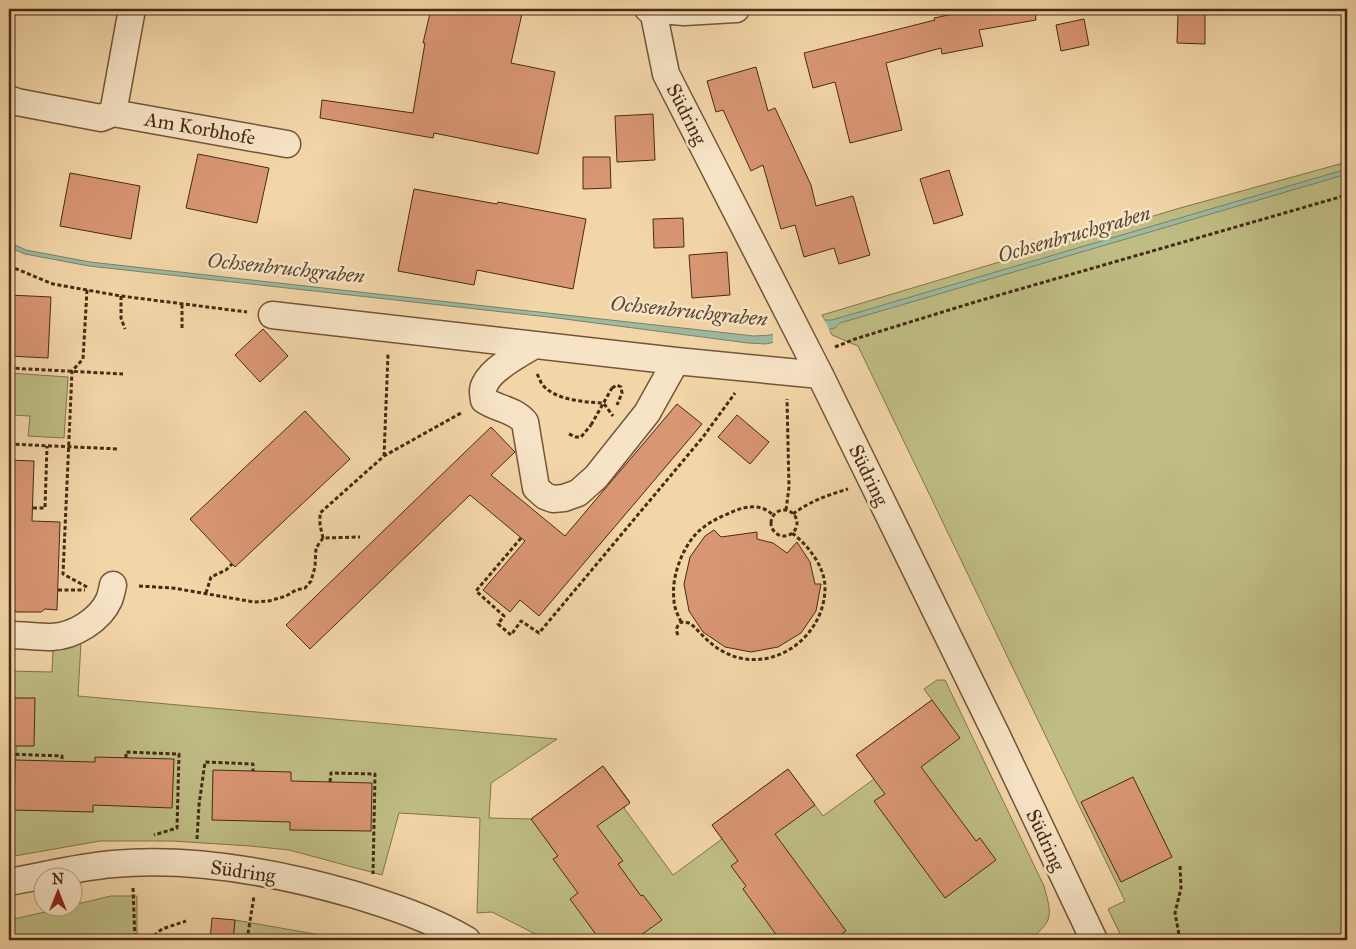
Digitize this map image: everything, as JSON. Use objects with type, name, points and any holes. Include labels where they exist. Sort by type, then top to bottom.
[{"type":"street","points":[[113,113],[132,9]]},
{"type":"street","points":[[651,9],[684,12],[736,9]]},
{"type":"street","name":"Südring","points":[[651,9],[666,74],[812,359],[993,727],[1093,940]]},
{"type":"street","name":"Am Korbhofe","points":[[9,99],[101,118],[113,113],[287,144]]},
{"type":"street","points":[[272,315],[389,328],[525,351],[676,361],[766,370],[812,359]]},
{"type":"street","points":[[525,351],[504,364],[485,382],[484,400],[510,411],[525,422],[532,474],[536,488],[545,496],[553,499],[564,498],[578,493],[596,478],[647,413],[676,361]]},
{"type":"street","points":[[9,635],[52,637],[65,635],[78,629],[90,623],[105,607],[110,599],[113,585]]},
{"type":"street","name":"Südring","points":[[9,882],[111,864],[195,865],[242,870],[304,881],[372,900],[447,928],[467,940]]},
{"type":"path","points":[[812,359],[855,339],[966,305],[1347,196]]},
{"type":"path","points":[[9,266],[53,284],[121,296],[272,315]]},
{"type":"path","points":[[58,590],[88,590],[88,587],[63,574],[72,372],[84,359],[87,290]]},
{"type":"path","points":[[121,296],[121,318],[124,329]]},
{"type":"path","points":[[182,304],[182,328]]},
{"type":"path","points":[[384,456],[389,328]]},
{"type":"path","points":[[525,351],[543,386],[575,400],[602,403],[616,421],[632,432]]},
{"type":"path","points":[[9,368],[123,374]]},
{"type":"path","points":[[522,538],[476,591],[504,616],[498,624],[511,635],[521,621],[539,633],[703,436],[766,370],[786,383],[788,487],[786,510]]},
{"type":"path","points":[[569,434],[576,437],[581,436],[591,425],[612,388],[617,385],[621,387],[622,394],[611,414]]},
{"type":"path","points":[[113,585],[173,588],[254,602],[286,596],[296,590],[305,588],[311,581],[315,567],[316,548],[323,538],[320,513],[384,456],[484,400]]},
{"type":"path","points":[[9,444],[119,449]]},
{"type":"path","points":[[32,508],[44,508],[47,446]]},
{"type":"path","points":[[793,514],[804,505],[821,497],[872,481]]},
{"type":"path","points":[[682,622],[674,601],[674,587],[684,550],[695,535],[708,524],[738,509],[761,507],[773,515]]},
{"type":"path","points":[[781,510],[786,510],[793,514],[797,524],[792,533],[783,536],[775,532],[771,524],[773,515],[781,510]]},
{"type":"path","points":[[678,635],[676,631],[677,626],[682,622],[690,622],[706,640],[725,653],[747,660],[758,660],[781,655],[800,642],[808,634],[817,619],[825,590],[824,579],[815,558],[809,548],[792,533]]},
{"type":"path","points":[[323,538],[360,537]]},
{"type":"path","points":[[206,593],[211,577],[226,570],[232,564]]},
{"type":"path","points":[[126,758],[126,752],[179,754],[177,828],[147,837],[146,863]]},
{"type":"path","points":[[9,790],[10,754],[62,756],[62,761]]},
{"type":"path","points":[[195,865],[199,805],[205,762],[253,764],[253,771]]},
{"type":"path","points":[[330,782],[330,773],[375,774],[372,900]]},
{"type":"path","points":[[1180,866],[1181,888],[1175,913],[1180,940]]},
{"type":"path","points":[[133,892],[135,940]]},
{"type":"path","points":[[149,940],[162,929],[186,921]]},
{"type":"path","points":[[247,940],[250,923]]},
{"type":"shaded area","points":[[1347,162],[1347,940],[1123,940],[1108,909],[1125,901],[858,346],[832,335],[822,315],[1180,208]]},
{"type":"shaded area","points":[[1347,169],[1347,174],[840,323],[835,328],[766,344],[557,318],[89,266],[25,254],[9,247],[9,242],[26,250],[90,262],[754,336],[770,335],[825,320],[832,320]]},
{"type":"shaded area","points":[[9,373],[68,377],[64,438],[28,436],[30,416],[9,415]]},
{"type":"shaded area","points":[[81,642],[78,696],[557,739],[491,783],[489,818],[531,819],[603,766],[630,802],[624,808],[673,875],[722,839],[712,825],[788,769],[823,816],[874,779],[856,755],[932,700],[924,689],[937,680],[945,680],[1044,886],[1049,904],[1049,917],[1043,928],[1028,940],[547,940],[492,912],[477,913],[480,818],[399,813],[382,875],[289,850],[172,841],[100,841],[9,857],[9,843],[13,836],[18,698],[9,698],[9,671],[52,672],[53,648]]},
{"type":"shaded area","points":[[111,896],[137,896],[137,940],[9,940],[9,920],[32,915],[82,916],[82,903]]},
{"type":"shaded area","points":[[235,920],[326,936],[341,940],[233,940]]},
{"type":"pier","points":[[823,318],[830,331],[773,345],[773,332]]},
{"type":"building","points":[[431,9],[523,9],[511,63],[555,72],[538,154],[434,133],[433,138],[320,118],[322,100],[413,113],[425,43],[423,43]]},
{"type":"building","points":[[977,9],[1035,9],[1036,20],[979,30],[983,46],[942,54],[941,48],[886,63],[902,130],[850,143],[835,82],[813,88],[804,53],[935,20],[934,18]]},
{"type":"building","points":[[1178,14],[1205,14],[1205,44],[1177,43]]},
{"type":"building","points":[[1084,19],[1089,45],[1061,51],[1056,25]]},
{"type":"building","points":[[756,67],[768,111],[775,108],[811,185],[816,206],[853,196],[870,255],[839,264],[834,248],[804,257],[795,225],[781,229],[763,165],[751,171],[723,110],[716,112],[707,81]]},
{"type":"building","points":[[653,114],[655,160],[617,162],[615,116]]},
{"type":"building","points":[[198,154],[269,168],[257,223],[186,208]]},
{"type":"building","points":[[583,157],[610,157],[611,188],[583,189]]},
{"type":"building","points":[[949,170],[963,215],[934,224],[920,179]]},
{"type":"building","points":[[70,173],[140,186],[131,239],[60,226]]},
{"type":"building","points":[[414,189],[497,204],[498,202],[586,219],[573,289],[477,270],[474,285],[398,271]]},
{"type":"building","points":[[683,218],[684,247],[654,248],[653,219]]},
{"type":"building","points":[[727,252],[730,295],[692,298],[689,255]]},
{"type":"building","points":[[9,295],[51,297],[48,358],[9,356]]},
{"type":"building","points":[[263,329],[288,356],[260,382],[235,355]]},
{"type":"building","points":[[677,404],[702,424],[539,616],[520,600],[510,612],[483,590],[525,541],[470,495],[310,649],[286,625],[491,427],[515,452],[491,475],[565,536]]},
{"type":"building","points":[[305,411],[350,459],[235,567],[190,519]]},
{"type":"building","points":[[737,415],[769,442],[750,464],[718,437]]},
{"type":"building","points":[[9,460],[34,461],[32,521],[60,522],[57,610],[45,609],[41,612],[16,612],[9,601]]},
{"type":"building","points":[[714,530],[721,537],[757,532],[757,539],[773,543],[787,553],[797,542],[810,562],[815,584],[821,584],[816,611],[801,633],[778,647],[751,652],[725,647],[703,632],[689,611],[684,584],[690,557],[705,536]]},
{"type":"building","points":[[9,698],[35,698],[34,746],[9,746]]},
{"type":"building","points":[[932,700],[960,738],[921,767],[976,841],[980,838],[996,860],[945,898],[874,801],[885,794],[856,755]]},
{"type":"building","points":[[95,757],[174,759],[172,808],[93,805],[93,812],[14,810],[15,760],[95,762]]},
{"type":"building","points":[[603,766],[630,803],[597,826],[623,861],[618,864],[641,896],[643,895],[662,920],[634,940],[600,940],[570,899],[578,893],[553,859],[558,856],[531,819]]},
{"type":"building","points":[[788,769],[815,805],[775,834],[846,931],[833,940],[780,940],[743,889],[746,886],[731,866],[738,861],[712,825]]},
{"type":"building","points":[[213,770],[291,772],[291,781],[372,783],[371,831],[290,830],[290,822],[212,820]]},
{"type":"building","points":[[1133,777],[1172,857],[1121,882],[1081,802]]},
{"type":"building","points":[[212,918],[235,920],[233,940],[210,940]]},
{"type":"water label","name":"Ochsenbruchgraben","points":[[1074,234]]},
{"type":"water label","name":"Ochsenbruchgraben","points":[[286,268]]},
{"type":"water label","name":"Ochsenbruchgraben","points":[[689,311]]}]
